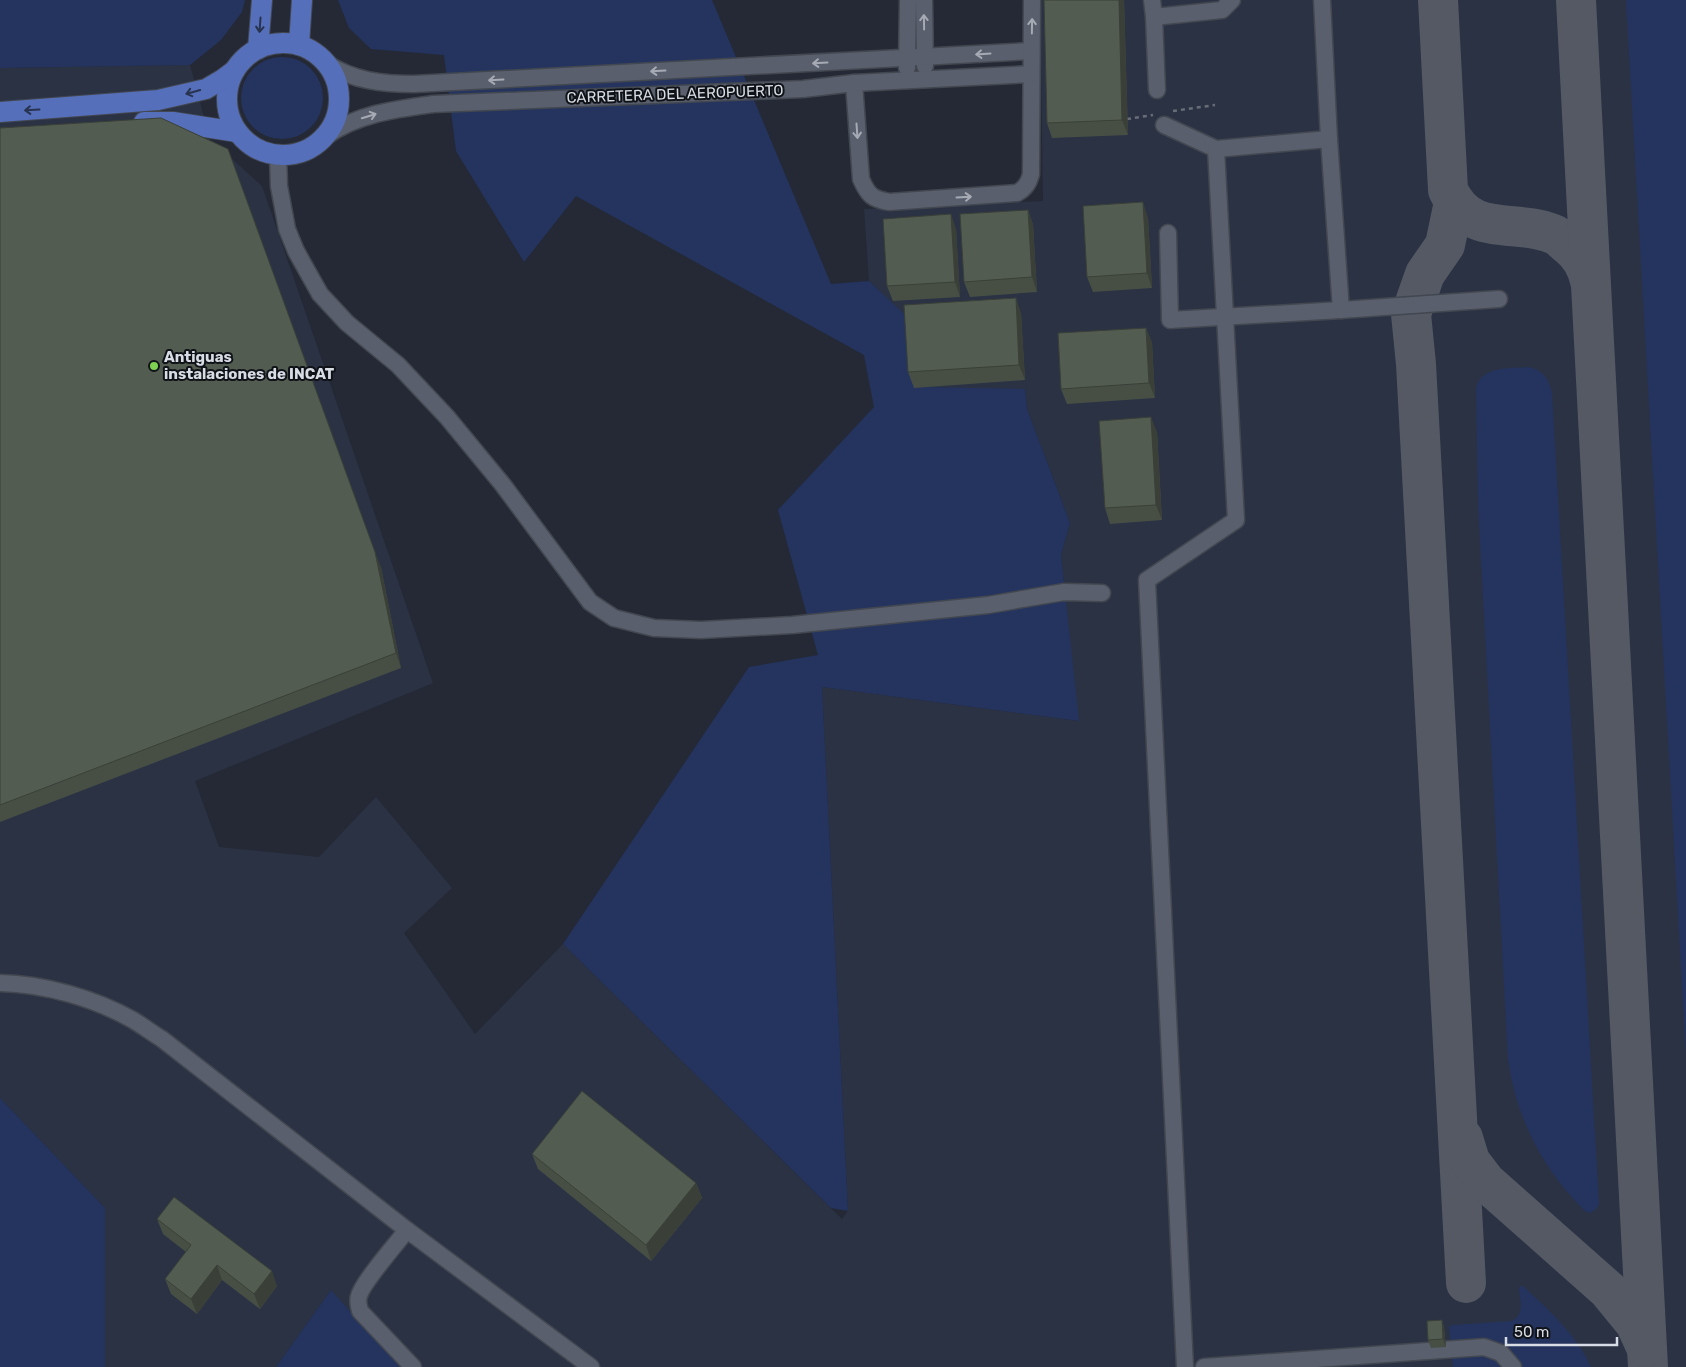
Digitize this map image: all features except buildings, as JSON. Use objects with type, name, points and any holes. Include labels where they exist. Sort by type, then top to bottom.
[{"type":"main road","points":[[258,49],[262,0]]},
{"type":"main road","points":[[300,45],[302,0]]},
{"type":"main road","points":[[0,112],[158,100],[206,89],[235,70],[246,57],[258,49],[273,44],[300,45],[316,54],[326,63],[335,76],[339,92],[339,108],[334,123],[325,137],[312,148],[295,154],[278,155],[262,152],[249,144],[237,132],[230,118],[227,101],[229,85],[235,70]]},
{"type":"main road","points":[[128,124],[156,121],[173,122],[237,132]]},
{"type":"street","points":[[905,80],[908,58],[908,0]]},
{"type":"street","points":[[924,0],[926,79]]},
{"type":"street","points":[[854,83],[861,179],[866,191],[871,196],[889,202],[1011,194],[1022,190],[1030,182],[1031,174],[1032,0]]},
{"type":"street","points":[[1152,0],[1157,90]]},
{"type":"street","points":[[1154,17],[1222,10],[1232,0]]},
{"type":"street","points":[[1322,0],[1329,139],[1341,310]]},
{"type":"street","name":"CARRETERA DEL AEROPUERTO","points":[[326,63],[353,77],[395,84],[1031,51]]},
{"type":"street","name":"CARRETERA DEL AEROPUERTO","points":[[325,137],[334,130],[366,116],[396,109],[433,104],[793,90],[854,83],[1031,74]]},
{"type":"street","points":[[1164,125],[1216,148],[1329,139]]},
{"type":"street","points":[[1185,1367],[1147,580],[1236,520],[1216,148]]},
{"type":"street","points":[[278,155],[278,186],[287,228],[296,251],[320,294],[347,323],[398,365],[446,417],[503,485],[590,602],[614,618],[654,628],[701,630],[792,625],[988,605],[1064,592],[1102,593]]},
{"type":"street","points":[[1168,233],[1170,320],[1225,318],[1498,299]]},
{"type":"street","points":[[0,983],[19,984],[64,993],[106,1007],[133,1020],[162,1039],[407,1230],[591,1367]]},
{"type":"street","points":[[407,1230],[359,1293],[358,1301],[360,1311],[413,1367]]},
{"type":"street","points":[[1204,1367],[1484,1347],[1501,1353],[1512,1367]]},
{"type":"shaded area","points":[[0,0],[245,0],[242,12],[221,40],[190,65],[0,68]]},
{"type":"shaded area","points":[[338,0],[712,0],[831,284],[869,281],[904,314],[914,387],[1025,389],[1027,409],[1070,523],[1061,555],[1079,721],[822,687],[848,1211],[831,1208],[563,944],[749,667],[818,655],[778,510],[874,407],[864,355],[576,196],[524,262],[456,151],[444,55],[371,49],[349,28]]},
{"type":"shaded area","points":[[1040,0],[1686,0],[1686,1367],[400,1367],[331,1290],[276,1367],[105,1367],[105,1208],[0,1098],[0,68],[190,65],[210,139],[262,186],[433,683],[195,781],[219,847],[319,857],[376,797],[452,888],[404,933],[475,1034],[563,944],[842,1219],[848,1211],[822,687],[1078,721],[1061,555],[1070,523],[1027,409],[1025,389],[912,391],[909,320],[869,281],[864,209],[1043,201]]},
{"type":"shaded area","points":[[1626,0],[1686,0],[1686,1055]]},
{"type":"shaded area","points":[[274,57],[290,57],[305,64],[316,75],[323,90],[320,114],[311,127],[290,139],[274,139],[259,132],[248,121],[241,106],[241,90],[248,75],[259,64]]},
{"type":"shaded area","points":[[1528,367],[1537,370],[1545,376],[1552,394],[1599,1204],[1590,1213],[1585,1211],[1556,1178],[1534,1142],[1518,1102],[1508,1059],[1478,504],[1476,388],[1484,375],[1490,372],[1505,368]]},
{"type":"shaded area","points":[[0,1098],[105,1208],[105,1367],[0,1367]]},
{"type":"shaded area","points":[[1521,1286],[1552,1313],[1570,1333],[1591,1367],[1453,1367],[1449,1327],[1452,1325],[1512,1321],[1519,1315],[1521,1302],[1519,1288]]},
{"type":"shaded area","points":[[331,1290],[400,1367],[276,1367]]},
{"type":"taxiway","points":[[1438,0],[1448,190],[1457,205],[1468,215],[1481,221],[1524,227],[1557,236],[1580,257],[1590,281]]},
{"type":"taxiway","points":[[1576,0],[1648,1367]]},
{"type":"taxiway","points":[[1454,202],[1445,245],[1425,274],[1411,314],[1416,364],[1466,1283]]},
{"type":"taxiway","points":[[1463,1138],[1470,1161],[1486,1182],[1608,1290],[1635,1323],[1646,1347]]},
{"type":"place","name":"Antiguas instalaciones de INCAT","points":[[154,366]]}]
